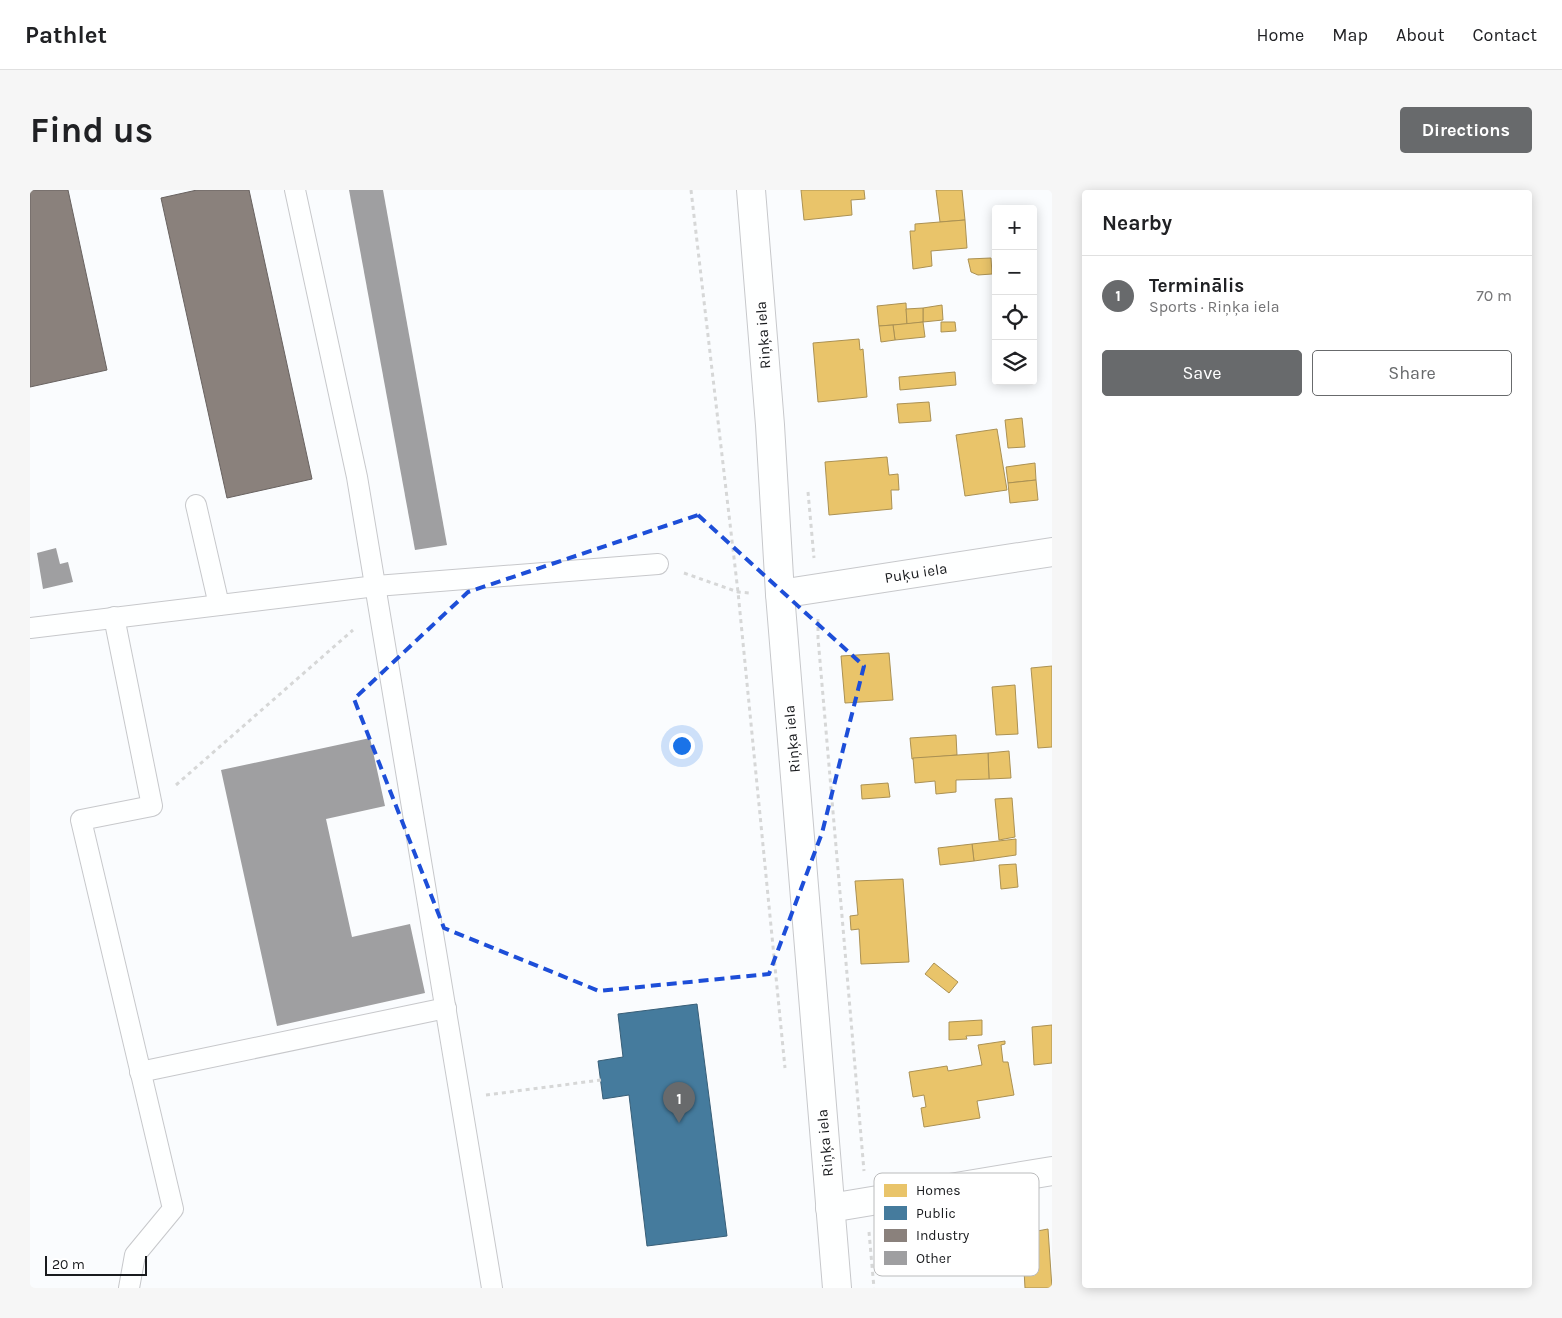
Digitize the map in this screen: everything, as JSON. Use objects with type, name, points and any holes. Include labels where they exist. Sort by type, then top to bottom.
[{"type":"street","name":"Riņķa iela","points":[[751,190],[780,594],[837,1288]]},
{"type":"street","name":"Puķu iela","points":[[780,594],[1052,552]]},
{"type":"street","points":[[1039,1173],[1052,1171]]},
{"type":"street","points":[[830,1208],[874,1200]]},
{"type":"lane","points":[[295,190],[357,477],[492,1288]]},
{"type":"lane","points":[[196,505],[219,605]]},
{"type":"lane","points":[[30,628],[376,586],[658,564]]},
{"type":"lane","points":[[114,617],[152,806],[81,820],[173,1209],[135,1255],[129,1288]]},
{"type":"lane","points":[[140,1072],[446,1008]]},
{"type":"path","points":[[691,190],[738,592],[785,1069]]},
{"type":"path","points":[[808,491],[818,589],[818,638],[874,1288]]},
{"type":"path","points":[[658,564],[738,592],[780,594]]},
{"type":"path","points":[[152,806],[380,607]]},
{"type":"path","points":[[461,1099],[601,1080]]},
{"type":"highlighted area","points":[[698,515],[864,666],[822,833],[769,974],[599,991],[444,928],[354,699],[468,592]]},
{"type":"building: Homes","points":[[801,190],[864,190],[865,199],[851,200],[852,215],[804,220]]},
{"type":"building: Homes","points":[[936,190],[962,190],[965,220],[940,222]]},
{"type":"building: Homes","points":[[965,220],[967,248],[931,251],[932,266],[913,269],[910,231],[915,231],[915,224]]},
{"type":"building: Homes","points":[[991,258],[992,274],[978,275],[971,272],[968,259]]},
{"type":"building: Homes","points":[[906,303],[907,324],[879,326],[877,306]]},
{"type":"building: Homes","points":[[942,305],[943,320],[923,322],[923,308]]},
{"type":"building: Homes","points":[[923,308],[923,322],[907,324],[906,309]]},
{"type":"building: Homes","points":[[923,322],[925,337],[895,340],[893,325]]},
{"type":"building: Homes","points":[[941,322],[955,322],[956,331],[941,332]]},
{"type":"building: Homes","points":[[893,325],[895,340],[881,342],[879,326]]},
{"type":"building: Homes","points":[[859,339],[860,350],[863,349],[867,397],[818,402],[813,343]]},
{"type":"building: Homes","points":[[955,372],[956,385],[900,390],[899,377]]},
{"type":"building: Homes","points":[[929,402],[931,421],[899,423],[897,404]]},
{"type":"building: Homes","points":[[1022,418],[1025,447],[1008,448],[1005,420]]},
{"type":"building: Homes","points":[[997,429],[1007,490],[965,496],[956,435]]},
{"type":"building: Homes","points":[[887,457],[889,475],[898,474],[899,490],[891,490],[892,509],[829,515],[825,462]]},
{"type":"building: Homes","points":[[1035,463],[1036,480],[1008,483],[1006,467]]},
{"type":"building: Homes","points":[[1036,480],[1038,500],[1010,503],[1008,483]]},
{"type":"building: Homes","points":[[889,653],[893,700],[845,703],[841,656]]},
{"type":"building: Homes","points":[[1052,666],[1052,747],[1038,748],[1031,668]]},
{"type":"building: Homes","points":[[1015,685],[1018,734],[996,735],[992,687]]},
{"type":"building: Homes","points":[[956,735],[957,755],[912,759],[910,738]]},
{"type":"building: Homes","points":[[1009,751],[1011,778],[989,779],[988,753]]},
{"type":"building: Homes","points":[[988,753],[989,779],[956,780],[956,792],[936,794],[935,781],[915,783],[913,758]]},
{"type":"building: Homes","points":[[888,783],[890,797],[862,799],[861,785]]},
{"type":"building: Homes","points":[[1012,798],[1015,837],[999,840],[995,799]]},
{"type":"building: Homes","points":[[1016,839],[1016,855],[974,861],[972,844]]},
{"type":"building: Homes","points":[[972,844],[974,861],[940,865],[938,848]]},
{"type":"building: Homes","points":[[1016,864],[1018,887],[1001,889],[999,865]]},
{"type":"building: Homes","points":[[903,879],[909,962],[861,964],[859,929],[851,930],[850,916],[858,915],[855,881]]},
{"type":"building: Homes","points":[[934,963],[958,982],[949,993],[925,974]]},
{"type":"building: Homes","points":[[982,1020],[982,1035],[966,1036],[967,1039],[949,1040],[949,1022]]},
{"type":"building: Homes","points":[[1052,1025],[1052,1063],[1034,1065],[1032,1027]]},
{"type":"building: Homes","points":[[1005,1041],[1005,1044],[1001,1045],[1003,1062],[1008,1062],[1014,1095],[977,1101],[980,1118],[924,1127],[921,1108],[926,1107],[924,1095],[913,1097],[909,1072],[947,1066],[948,1071],[982,1065],[978,1045]]},
{"type":"building: Homes","points":[[1048,1229],[1052,1288],[1025,1288],[1024,1276],[1039,1276],[1039,1231]]},
{"type":"building: Public","points":[[697,1004],[727,1236],[647,1246],[629,1095],[603,1099],[598,1061],[623,1057],[618,1014]]},
{"type":"building: Industry","points":[[30,190],[68,190],[107,370],[30,387]]},
{"type":"building: Industry","points":[[197,190],[249,190],[312,479],[227,498],[161,198]]},
{"type":"building: Other","points":[[349,190],[383,190],[447,545],[415,550]]},
{"type":"building: Other","points":[[56,548],[60,564],[68,562],[73,582],[43,589],[37,553]]},
{"type":"building: Other","points":[[370,738],[385,806],[326,819],[352,937],[410,924],[425,993],[277,1026],[221,770]]},
{"type":"place","name":"Terminālis","points":[[679,1123]]}]
